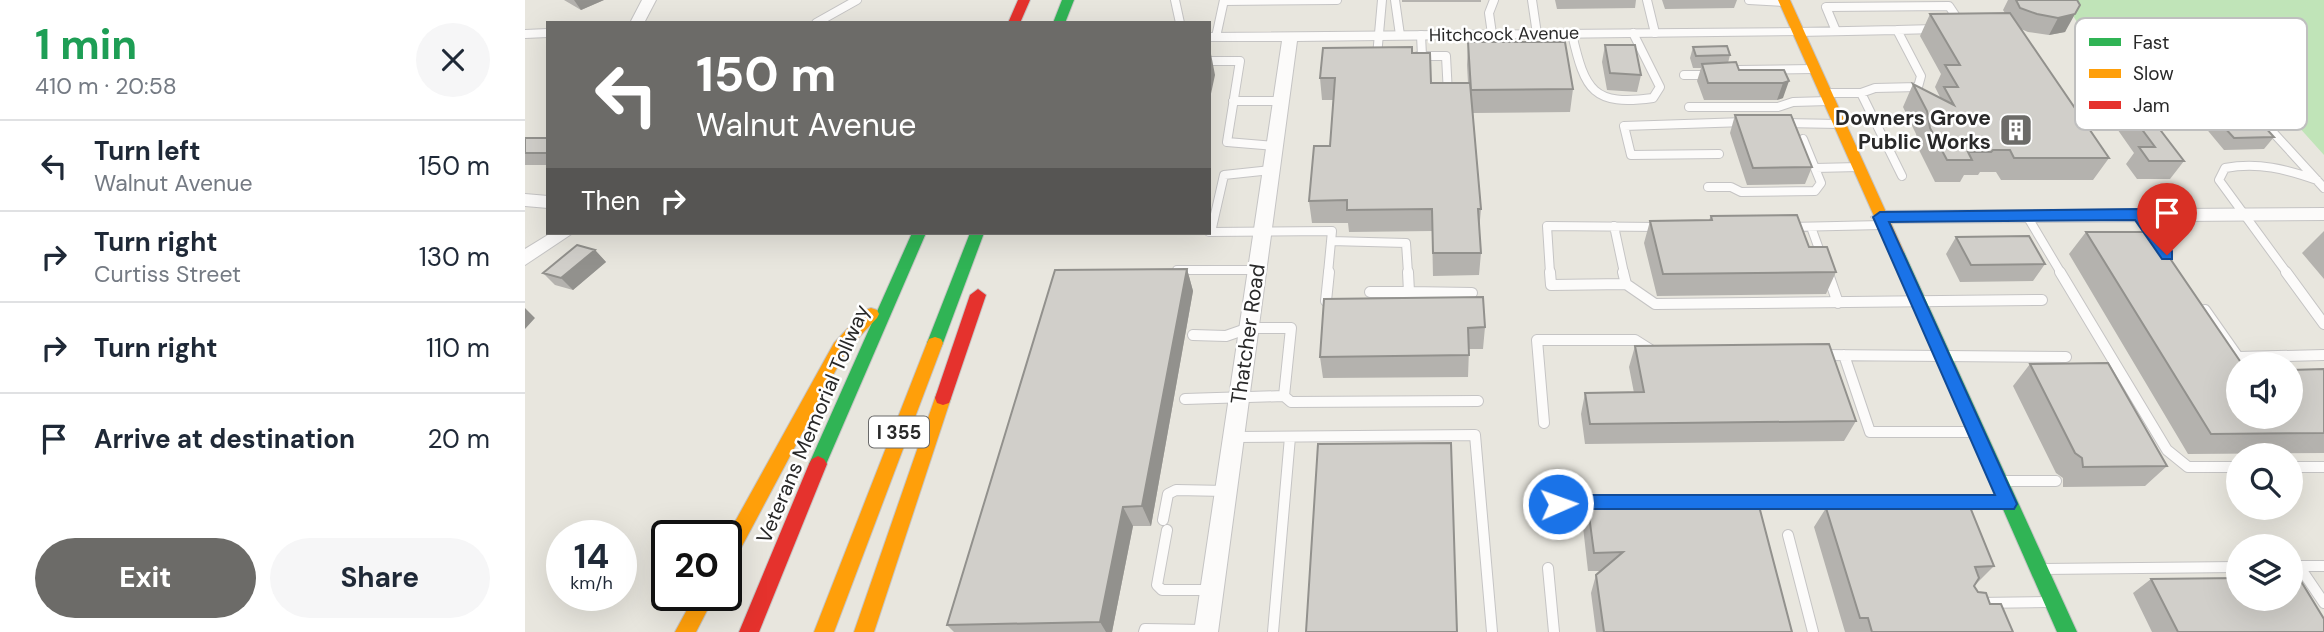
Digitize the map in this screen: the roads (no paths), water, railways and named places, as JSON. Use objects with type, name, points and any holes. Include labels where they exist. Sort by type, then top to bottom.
[{"type":"main road","points":[[1784,1],[2067,632]]},
{"type":"main road","points":[[1015,21],[1023,3]]},
{"type":"main road","points":[[1060,21],[1067,3]]},
{"type":"main road","name":"Veterans Memorial Tollway","points":[[749,632],[918,235]]},
{"type":"main road","name":"I 355","points":[[824,632],[976,235]]},
{"type":"main road","points":[[863,632],[984,276]]},
{"type":"main road","points":[[742,528],[840,347],[893,290]]},
{"type":"main road","points":[[685,632],[696,611]]},
{"type":"street","points":[[638,21],[649,0]]},
{"type":"street","name":"Hitchcock Avenue","points":[[1213,37],[1798,32]]},
{"type":"street","points":[[525,34],[546,33]]},
{"type":"street","name":"Thatcher Road","points":[[1207,631],[1290,37]]},
{"type":"street","points":[[525,200],[546,202]]},
{"type":"street","points":[[1882,221],[2139,214],[2324,214]]},
{"type":"street","points":[[525,258],[561,235]]},
{"type":"lane","points":[[819,21],[857,0]]},
{"type":"lane","points":[[1175,0],[1180,21]]},
{"type":"lane","points":[[1213,37],[1224,1],[1336,0]]},
{"type":"lane","points":[[1379,56],[1379,7],[1382,0]]},
{"type":"lane","points":[[1395,0],[1400,36]]},
{"type":"lane","points":[[1492,34],[1489,13],[1494,0]]},
{"type":"lane","points":[[1532,0],[1537,34]]},
{"type":"lane","points":[[1647,0],[1655,33]]},
{"type":"lane","points":[[1749,0],[1784,1]]},
{"type":"lane","points":[[1798,32],[1964,29],[1949,6],[1826,7],[1836,31]]},
{"type":"lane","points":[[1689,107],[1777,107],[1793,102],[1861,93],[1875,88],[1918,87],[1921,76],[1897,30]]},
{"type":"lane","points":[[1572,34],[1581,71],[1592,86],[1614,101],[1653,98],[1660,87],[1654,70],[1639,51],[1633,33]]},
{"type":"lane","points":[[1421,35],[1422,56]]},
{"type":"lane","points":[[1367,56],[1390,56]]},
{"type":"lane","points":[[1412,56],[1446,56],[1449,98]]},
{"type":"lane","points":[[1211,61],[1240,61],[1227,142],[1275,146]]},
{"type":"lane","points":[[1684,75],[1724,74],[1739,70],[1815,69]]},
{"type":"lane","points":[[1861,93],[1902,176]]},
{"type":"lane","points":[[1233,101],[1281,101]]},
{"type":"lane","points":[[1719,154],[1631,155],[1624,126],[1762,121]]},
{"type":"lane","points":[[1772,122],[1840,124]]},
{"type":"lane","points":[[2271,130],[2324,188]]},
{"type":"lane","points":[[1708,187],[1731,187],[1741,192],[1815,191],[1821,183],[1803,139]]},
{"type":"lane","points":[[2317,180],[2272,166],[2247,163],[2225,168],[2219,180],[2324,324]]},
{"type":"lane","points":[[1815,168],[1859,167]]},
{"type":"lane","points":[[1211,228],[1224,175],[1271,170]]},
{"type":"lane","points":[[2139,214],[2162,247]]},
{"type":"lane","points":[[2027,216],[2167,450],[2187,467],[2226,467]]},
{"type":"lane","points":[[1785,227],[1882,221]]},
{"type":"lane","points":[[1667,227],[1547,226],[1551,285],[1626,284],[1654,303],[2042,300]]},
{"type":"lane","points":[[1614,226],[1626,284]]},
{"type":"lane","points":[[1811,227],[1838,303]]},
{"type":"lane","points":[[1211,232],[1332,231],[1326,301]]},
{"type":"lane","points":[[1331,241],[1406,243],[1409,292]]},
{"type":"lane","points":[[1163,270],[1257,270]]},
{"type":"lane","points":[[1370,292],[1472,293]]},
{"type":"lane","points":[[2200,302],[2238,357],[2324,355]]},
{"type":"lane","points":[[1193,335],[1226,335],[1249,328],[1291,328],[1284,396]]},
{"type":"lane","points":[[1544,423],[1537,340],[1635,340],[1659,356]]},
{"type":"lane","points":[[1805,355],[2066,357]]},
{"type":"lane","points":[[1844,355],[1870,432],[1976,432]]},
{"type":"lane","points":[[1185,399],[1284,396],[1291,402],[1478,401]]},
{"type":"lane","points":[[1234,437],[1475,435],[1492,632]]},
{"type":"lane","points":[[1273,632],[1290,436]]},
{"type":"lane","points":[[2303,467],[2324,467]]},
{"type":"lane","points":[[1998,481],[2056,481]]},
{"type":"lane","points":[[1212,590],[1162,590],[1157,585],[1168,494],[1176,491],[1226,491]]},
{"type":"lane","points":[[1558,504],[2008,504]]},
{"type":"lane","points":[[1788,535],[1813,632]]},
{"type":"lane","points":[[2303,566],[2324,566]]},
{"type":"lane","points":[[2038,569],[2226,567]]},
{"type":"lane","points":[[1548,568],[1554,632]]},
{"type":"lane","points":[[2303,576],[2324,603]]},
{"type":"lane","points":[[1964,603],[2053,602]]},
{"type":"lane","points":[[1144,632],[1145,629],[1207,631]]},
{"type":"place","name":"Downers Grove Public Works","points":[[2016,130]]}]
